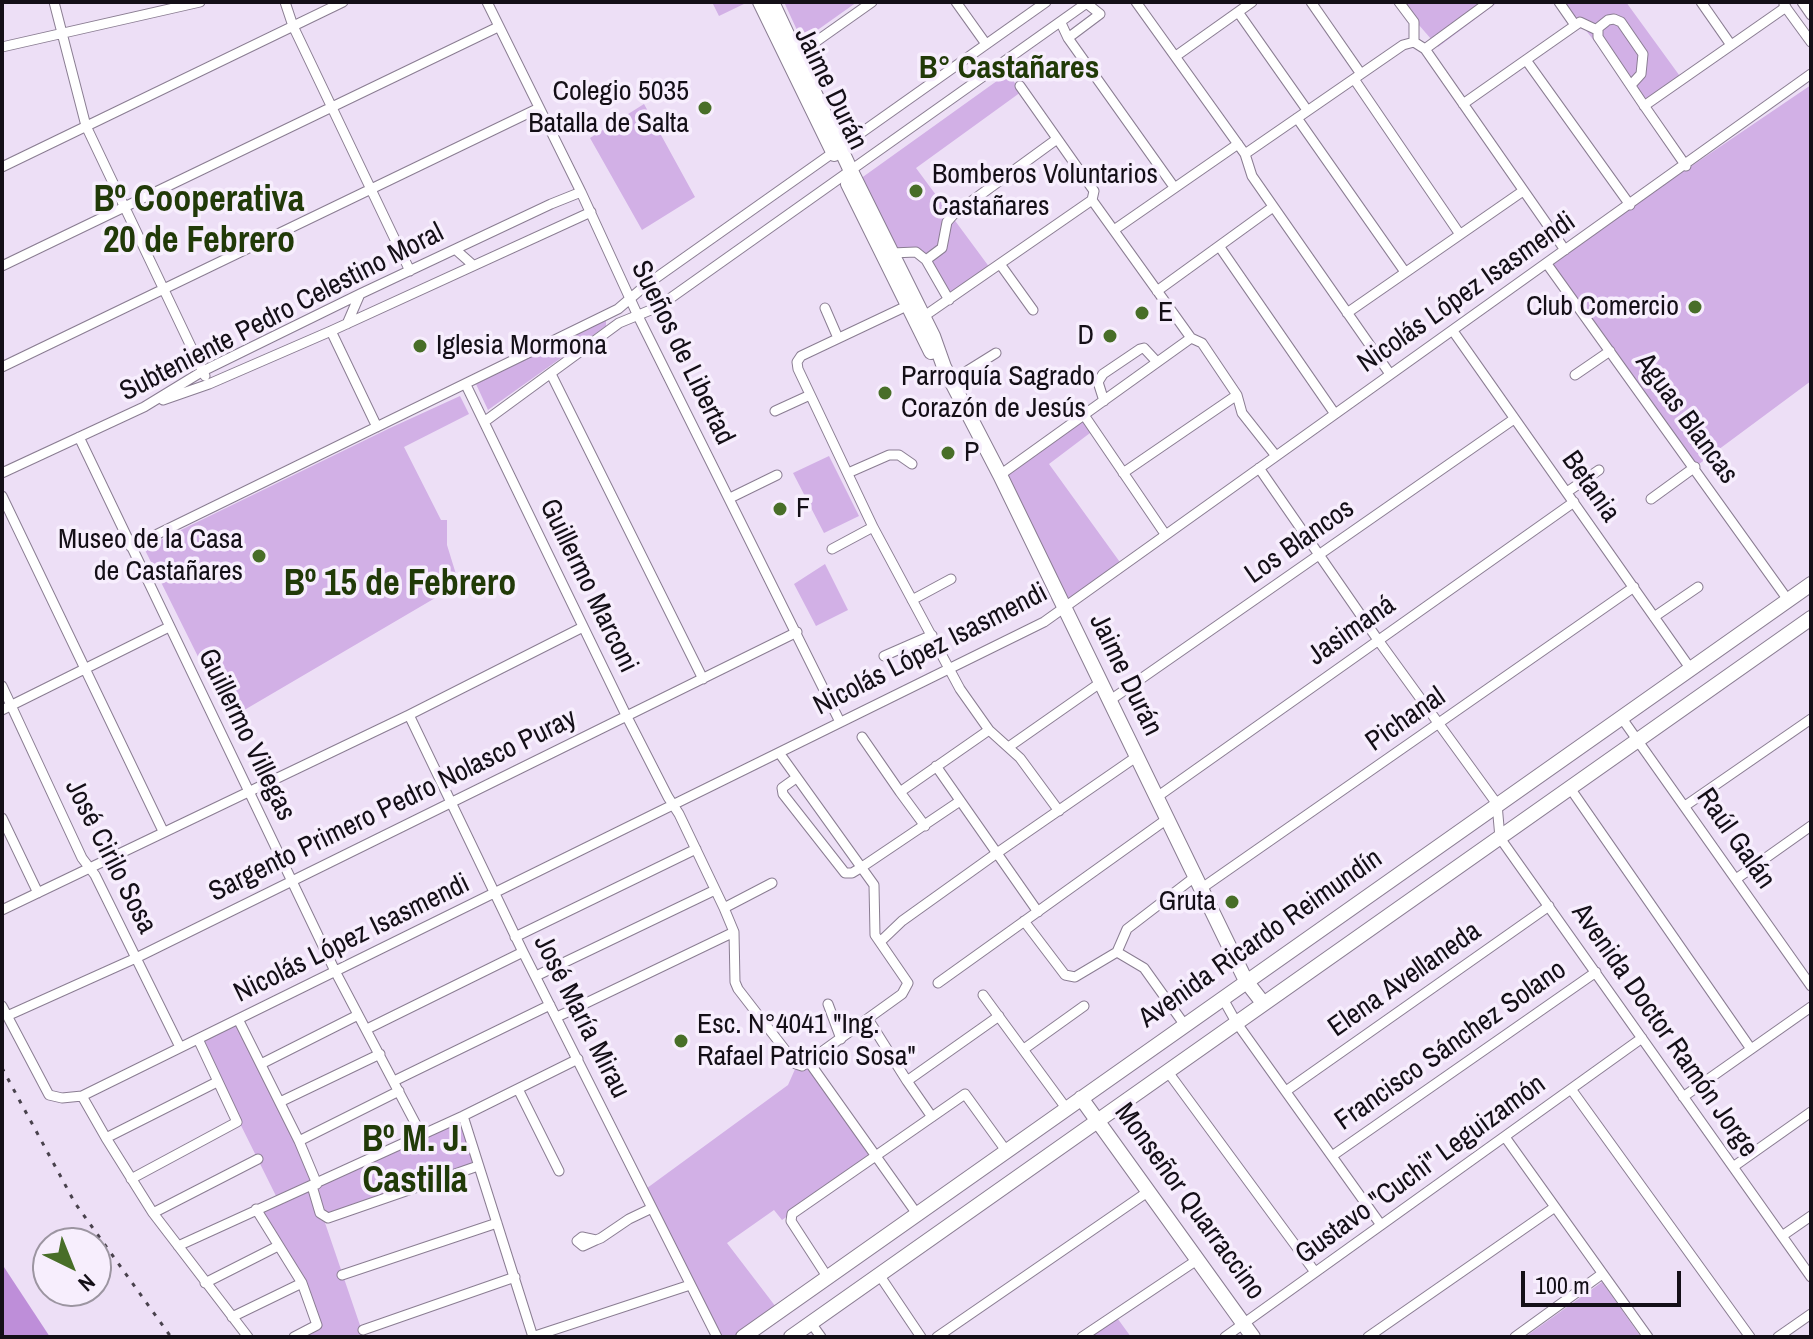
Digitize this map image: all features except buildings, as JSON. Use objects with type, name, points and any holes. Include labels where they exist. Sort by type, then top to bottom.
[{"type":"street","points":[[54,2],[86,126],[209,384]]},
{"type":"street","points":[[2,47],[200,2]]},
{"type":"street","points":[[285,2],[293,26],[410,271]]},
{"type":"street","points":[[2,167],[343,2]]},
{"type":"street","name":"Sueños de Libertad","points":[[487,2],[591,212],[638,316],[840,722]]},
{"type":"street","name":"Jaime Durán","points":[[760,2],[837,152]]},
{"type":"street","name":"Jaime Durán","points":[[772,2],[847,174],[911,304],[923,317],[948,374],[1246,981],[1263,1003]]},
{"type":"street","points":[[797,55],[872,2]]},
{"type":"street","points":[[956,2],[986,44]]},
{"type":"street","points":[[131,547],[618,309],[1046,2]]},
{"type":"street","points":[[484,422],[619,323],[658,307],[1061,23],[1086,2],[1100,14],[1068,38]]},
{"type":"street","points":[[1136,2],[1245,154],[1252,176],[1390,374]]},
{"type":"street","points":[[1176,56],[1252,2]]},
{"type":"street","points":[[1311,2],[1459,233]]},
{"type":"street","points":[[1399,2],[1414,22],[1414,42]]},
{"type":"street","points":[[1425,49],[1489,2]]},
{"type":"street","points":[[1559,2],[1575,25]]},
{"type":"street","points":[[1701,2],[1731,45]]},
{"type":"street","points":[[1802,2],[1811,15]]},
{"type":"street","points":[[1644,106],[1784,4],[1811,42]]},
{"type":"street","points":[[1238,12],[1307,110]]},
{"type":"street","points":[[1597,30],[1608,20],[1618,20],[1640,48],[1643,68],[1631,85]]},
{"type":"street","points":[[1463,104],[1580,22],[1597,30]]},
{"type":"street","points":[[1061,23],[1068,38],[1174,187]]},
{"type":"street","points":[[2,266],[498,27]]},
{"type":"street","points":[[1597,30],[1598,37],[1686,166]]},
{"type":"street","points":[[1245,154],[1403,45],[1414,42],[1425,49],[1565,250]]},
{"type":"street","points":[[1526,60],[1630,205]]},
{"type":"street","name":"Nicolás López Isasmendi","points":[[82,1096],[1044,622],[1811,74]]},
{"type":"street","points":[[923,317],[1092,200],[1094,191],[1020,86]]},
{"type":"street","points":[[2,367],[539,108]]},
{"type":"street","points":[[1297,118],[1405,272]]},
{"type":"street","points":[[926,260],[942,248],[947,222],[952,216],[1057,139]]},
{"type":"street","points":[[1114,230],[1238,144]]},
{"type":"street","name":"Jaime Durán","points":[[847,174],[892,253],[930,350],[948,374]]},
{"type":"street","points":[[1347,313],[1523,191]]},
{"type":"street","name":"Subteniente Pedro Celestino Moral","points":[[2,473],[144,407],[203,371],[360,294],[581,192]]},
{"type":"street","points":[[1092,200],[1191,338],[1202,343],[1237,395],[1242,413],[1276,456]]},
{"type":"street","points":[[1157,291],[1273,207]]},
{"type":"street","points":[[144,407],[209,384],[331,331],[591,212]]},
{"type":"street","points":[[1219,246],[1335,414]]},
{"type":"street","points":[[456,250],[473,265]]},
{"type":"street","points":[[892,253],[920,252],[949,300]]},
{"type":"street","points":[[1000,264],[1033,310]]},
{"type":"street","name":"Aguas Blancas","points":[[1547,264],[1788,600]]},
{"type":"street","points":[[347,324],[360,294]]},
{"type":"street","points":[[911,304],[801,356],[797,362],[873,527],[960,689],[989,730],[1010,746],[1059,811]]},
{"type":"street","points":[[825,308],[838,338]]},
{"type":"street","points":[[331,331],[377,427]]},
{"type":"street","name":"Betania","points":[[1453,331],[1690,668]]},
{"type":"street","points":[[1000,475],[1191,338]]},
{"type":"street","points":[[1104,401],[1098,382],[1103,374],[1144,348],[1157,362]]},
{"type":"street","points":[[1575,375],[1610,351]]},
{"type":"street","points":[[948,374],[996,353]]},
{"type":"street","points":[[551,374],[703,679]]},
{"type":"street","name":"Guillermo Marconi","points":[[466,385],[626,715],[679,814],[734,932]]},
{"type":"street","points":[[775,411],[810,395]]},
{"type":"street","points":[[1123,473],[1237,395]]},
{"type":"street","points":[[1084,415],[1165,534]]},
{"type":"street","name":"Los Blancos","points":[[1109,701],[1514,419]]},
{"type":"street","name":"Guillermo Villegas","points":[[79,437],[335,971],[421,1134]]},
{"type":"street","points":[[848,473],[889,455],[899,455],[912,464]]},
{"type":"street","points":[[1651,499],[1695,467]]},
{"type":"street","points":[[1259,468],[1497,804],[1500,838]]},
{"type":"street","name":"Jasimaná","points":[[1157,797],[1378,640],[1570,497],[1599,470]]},
{"type":"street","points":[[730,498],[777,475]]},
{"type":"street","points":[[2,496],[163,831]]},
{"type":"street","points":[[832,549],[873,527]]},
{"type":"street","points":[[912,600],[951,579]]},
{"type":"street","name":"Avenida Ricardo Reimundín","points":[[743,1337],[1811,584]]},
{"type":"street","name":"Pichanal","points":[[1117,952],[1127,929],[1440,723],[1634,587]]},
{"type":"street","points":[[1654,617],[1698,587]]},
{"type":"street","name":"Avenida Ricardo Reimundín","points":[[791,1337],[1811,618]]},
{"type":"street","points":[[7,708],[169,627]]},
{"type":"street","points":[[2,910],[409,715],[583,627]]},
{"type":"street","name":"Sargento Primero Pedro Nolasco Puray","points":[[7,1016],[136,958],[797,632]]},
{"type":"street","points":[[884,656],[932,635]]},
{"type":"street","points":[[1010,746],[1100,683]]},
{"type":"street","name":"José Cirilo Sosa","points":[[2,686],[7,708],[180,1047]]},
{"type":"street","name":"José María Mirau","points":[[409,715],[515,937],[717,1337]]},
{"type":"street","name":"Raúl Galán","points":[[1621,717],[1811,986]]},
{"type":"street","points":[[1685,806],[1811,719]]},
{"type":"street","points":[[900,792],[989,730]]},
{"type":"street","points":[[862,737],[925,826]]},
{"type":"street","points":[[557,1017],[734,932],[735,982],[738,989],[796,1064],[802,1066],[907,989],[905,977],[874,929],[876,891],[780,754]]},
{"type":"street","points":[[880,942],[902,921],[1136,757]]},
{"type":"street","points":[[936,766],[1038,912]]},
{"type":"street","points":[[796,778],[782,788],[783,794],[845,873],[862,867],[960,801]]},
{"type":"street","points":[[1570,788],[1751,1049]]},
{"type":"street","points":[[2,818],[38,893]]},
{"type":"street","points":[[938,983],[1167,819]]},
{"type":"street","points":[[1736,879],[1811,826]]},
{"type":"street","name":"Avenida Doctor Ramón Jorge","points":[[1500,838],[1811,1277]]},
{"type":"street","points":[[515,937],[696,849]]},
{"type":"street","points":[[724,908],[772,883]]},
{"type":"street","points":[[536,976],[715,890]]},
{"type":"street","name":"Elena Avellaneda","points":[[1286,1091],[1549,906]]},
{"type":"street","points":[[1024,921],[1065,975],[1075,977],[1117,952],[1144,968],[1184,1024]]},
{"type":"street","points":[[367,1029],[523,952]]},
{"type":"street","name":"Francisco Sánchez Solano","points":[[1332,1156],[1596,972]]},
{"type":"street","points":[[983,995],[1066,1108]]},
{"type":"street","points":[[1222,997],[1236,1022],[1381,1225]]},
{"type":"street","points":[[828,1004],[841,1039]]},
{"type":"street","points":[[299,1141],[550,1005]]},
{"type":"street","points":[[2,1006],[49,1095],[62,1098],[82,1096],[153,1213],[248,1337]]},
{"type":"street","points":[[1024,1049],[1084,1006]]},
{"type":"street","points":[[1683,1097],[1811,1007]]},
{"type":"street","points":[[261,1064],[358,1015]]},
{"type":"street","points":[[907,1081],[999,1016]]},
{"type":"street","points":[[238,1019],[299,1141],[320,1213],[328,1218],[478,1166]]},
{"type":"street","points":[[868,1019],[932,1117]]},
{"type":"street","name":"Gustavo \"Cuchi\" Leguizamón","points":[[1225,1337],[1642,1038]]},
{"type":"street","points":[[131,1179],[237,1122],[198,1039]]},
{"type":"street","points":[[280,1102],[380,1054]]},
{"type":"street","points":[[178,1246],[463,1116],[578,1059]]},
{"type":"street","points":[[809,1062],[917,1214]]},
{"type":"street","points":[[1168,1072],[1315,1272]]},
{"type":"street","points":[[106,1138],[217,1082]]},
{"type":"street","points":[[518,1089],[559,1171]]},
{"type":"street","points":[[1571,1089],[1750,1337]]},
{"type":"street","points":[[828,1278],[791,1221],[792,1214],[965,1094],[1007,1152]]},
{"type":"street","name":"Monseñor Quarraccino","points":[[1081,1098],[1253,1337]]},
{"type":"street","points":[[1733,1167],[1811,1112]]},
{"type":"street","points":[[463,1116],[532,1337],[690,1285]]},
{"type":"street","points":[[1505,1137],[1648,1337]]},
{"type":"street","points":[[153,1213],[258,1159]]},
{"type":"street","points":[[937,1337],[1149,1191]]},
{"type":"street","points":[[1368,1337],[1555,1207]]},
{"type":"street","points":[[596,1240],[652,1208]]},
{"type":"street","points":[[256,1209],[302,1283],[317,1325],[294,1337]]},
{"type":"street","points":[[1782,1236],[1811,1216]]},
{"type":"street","points":[[342,1275],[497,1223]]},
{"type":"street","points":[[205,1283],[278,1246]]},
{"type":"street","points":[[1082,1337],[1197,1260]]},
{"type":"street","points":[[1515,1337],[1602,1274]]},
{"type":"street","points":[[880,1276],[921,1337]]},
{"type":"street","points":[[363,1330],[515,1277]]},
{"type":"street","points":[[232,1317],[302,1283]]},
{"type":"street","points":[[1778,1337],[1811,1314]]},
{"type":"street","points":[[811,1323],[821,1337]]},
{"type":"shaded area","points":[[712,2],[745,2],[746,3],[719,16]]},
{"type":"shaded area","points":[[784,2],[857,2],[802,41]]},
{"type":"shaded area","points":[[1399,2],[1498,2],[1438,47]]},
{"type":"shaded area","points":[[1564,2],[1626,2],[1682,79],[1643,104]]},
{"type":"shaded area","points":[[1008,73],[1021,92],[916,168],[990,268],[951,298],[926,260],[916,252],[892,253],[860,179]]},
{"type":"shaded area","name":"Club Comercio","points":[[1811,85],[1811,381],[1695,467],[1547,264]]},
{"type":"shaded area","points":[[644,104],[695,197],[642,230],[590,138]]},
{"type":"shaded area","points":[[606,319],[606,326],[488,410],[476,384]]},
{"type":"shaded area","points":[[460,396],[469,414],[404,447],[441,520],[447,520],[447,545],[459,584],[229,719],[144,548]]},
{"type":"shaded area","points":[[1084,415],[1094,430],[1049,464],[1122,565],[1064,607],[1001,478]]},
{"type":"shaded area","points":[[829,456],[859,516],[824,533],[793,473]]},
{"type":"shaded area","points":[[825,564],[848,610],[816,626],[794,584]]},
{"type":"shaded area","points":[[238,1019],[317,1184],[463,1116],[478,1166],[328,1218],[322,1214],[364,1337],[294,1337],[317,1326],[302,1283],[256,1209],[278,1200],[198,1039]]},
{"type":"shaded area","points":[[809,1062],[875,1157],[782,1220],[774,1210],[727,1243],[779,1311],[743,1337],[718,1337],[643,1191],[788,1085],[796,1067]]},
{"type":"shaded area","points":[[2,1264],[50,1337],[2,1337]]},
{"type":"shaded area","points":[[1602,1282],[1641,1337],[1525,1337]]},
{"type":"shaded area","points":[[1115,1315],[1131,1337],[1082,1337]]},
{"type":"railway","points":[[2,1068],[75,1203],[171,1337]]},
{"type":"place","name":"Colegio 5035 Batalla de Salta","points":[[705,108]]},
{"type":"place","name":"Bomberos Voluntarios Castañares","points":[[916,191]]},
{"type":"place","name":"Club Comercio","points":[[1695,307]]},
{"type":"place","name":"E","points":[[1142,313]]},
{"type":"place","name":"D","points":[[1110,336]]},
{"type":"place","name":"Iglesia Mormona","points":[[420,346]]},
{"type":"place","name":"Parroquía Sagrado Corazón de Jesús","points":[[885,393]]},
{"type":"place","name":"P","points":[[948,453]]},
{"type":"place","name":"F","points":[[780,509]]},
{"type":"place","name":"Museo de la Casa de Castañares","points":[[259,556]]},
{"type":"place","name":"Gruta","points":[[1232,902]]},
{"type":"place","name":"Esc. N°4041 \"Ing. Rafael Patricio Sosa\"","points":[[681,1041]]},
{"type":"district","name":"B° Castañares","points":[[1009,69]]},
{"type":"district","name":"Bº Cooperativa 20 de Febrero","points":[[199,222]]},
{"type":"district","name":"Bº 15 de Febrero","points":[[400,585]]},
{"type":"district","name":"Bº M. J. Castilla","points":[[415,1162]]}]
